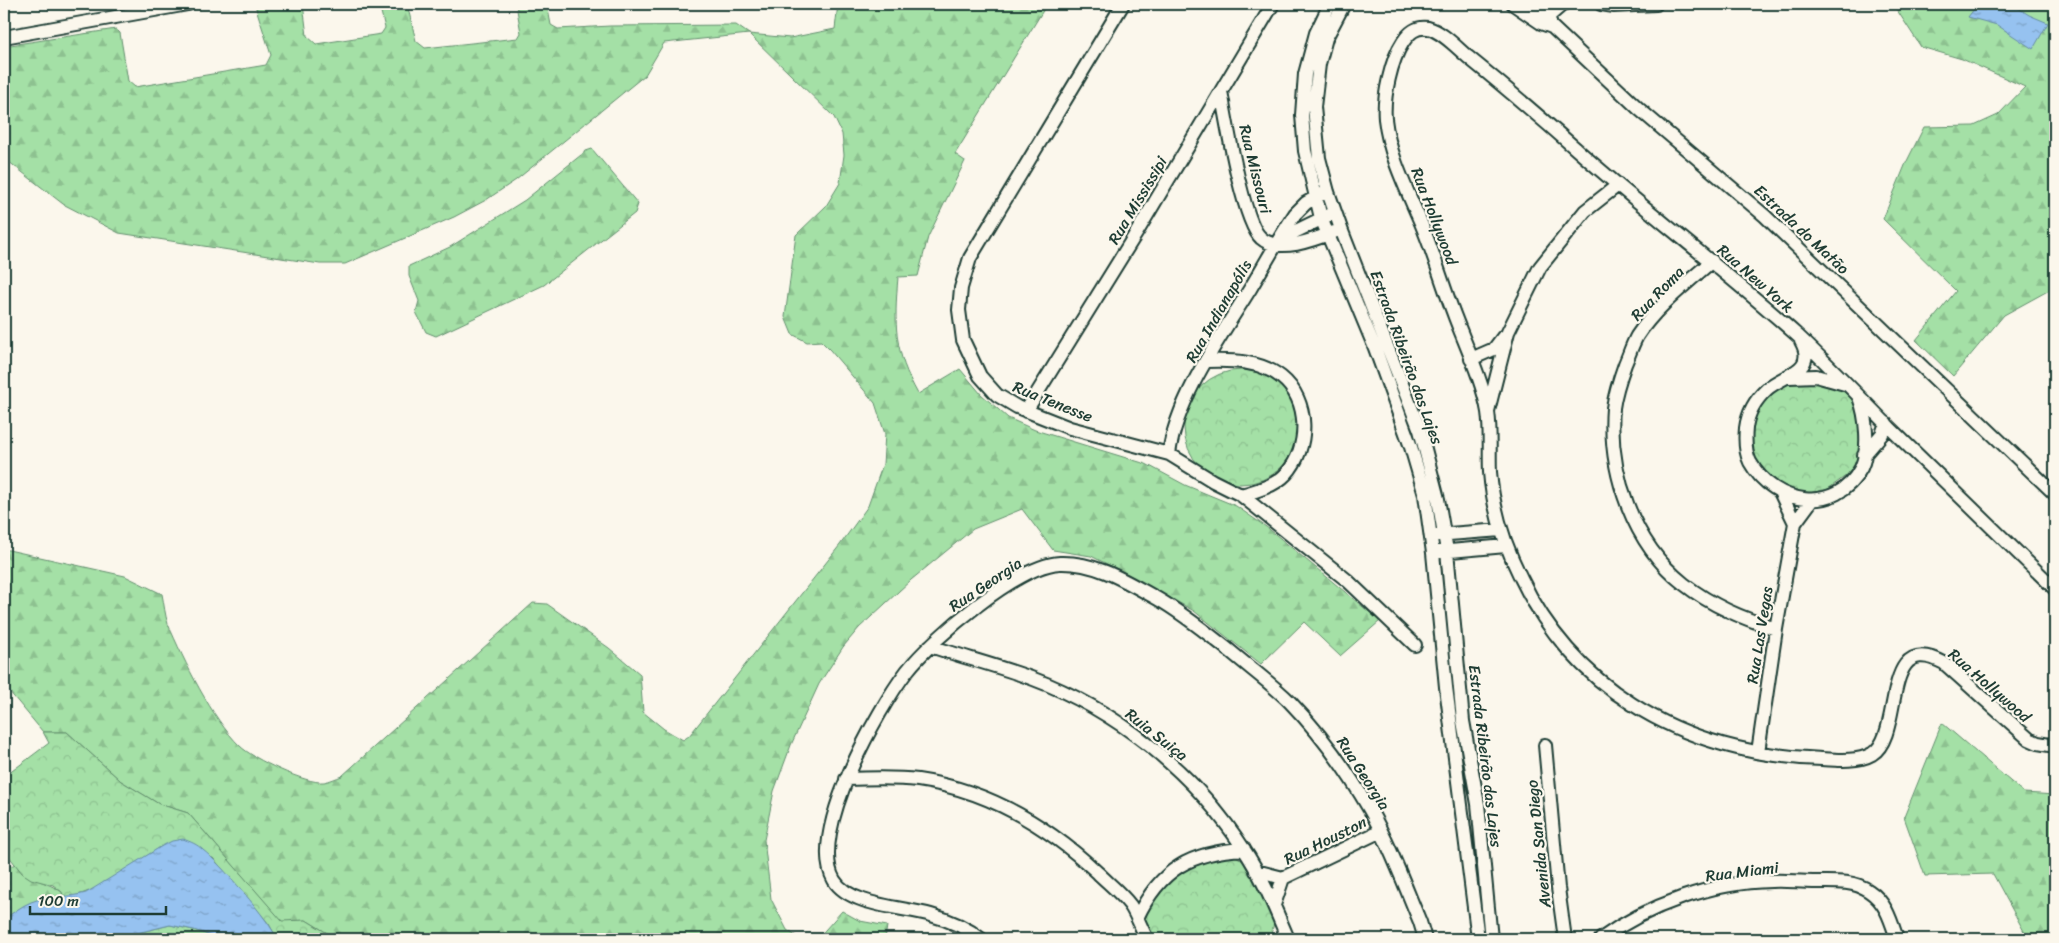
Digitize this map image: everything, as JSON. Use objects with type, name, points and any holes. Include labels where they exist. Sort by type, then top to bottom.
[{"type":"street","points":[[4,37],[188,4]]},
{"type":"street","name":"Rua Tenesse","points":[[1123,4],[970,258],[961,288],[959,310],[963,340],[971,359],[980,376],[997,395],[1026,411],[1070,428],[1169,454],[1213,482],[1241,496],[1348,581],[1414,645]]},
{"type":"street","name":"Rua Mississipi","points":[[1026,411],[1273,4]]},
{"type":"street","name":"Estrada Ribeirão das Lajes","points":[[1330,4],[1322,19],[1310,52],[1302,94],[1302,131],[1305,151],[1322,218],[1375,348],[1411,447],[1425,495],[1433,553],[1446,687],[1478,939]]},
{"type":"street","name":"Estrada Ribeirão das Lajes","points":[[1344,4],[1326,38],[1315,88],[1316,132],[1319,158],[1341,229],[1420,430],[1438,499],[1447,551],[1463,721],[1478,804],[1492,939]]},
{"type":"street","name":"Estrada do Matão","points":[[1513,4],[1547,22],[1639,109],[1765,216],[2055,494]]},
{"type":"street","points":[[1534,4],[1547,22],[1563,4]]},
{"type":"street","points":[[1601,4],[1614,6],[1656,4]]},
{"type":"street","name":"Rua New York","points":[[1410,32],[1427,28],[1444,37],[1513,93],[1618,185],[1712,261],[1798,336],[2055,589]]},
{"type":"street","name":"Rua Hollywood","points":[[1410,32],[1399,48],[1392,64],[1384,115],[1402,179],[1432,251],[1488,411]]},
{"type":"street","name":"Rua Missouri","points":[[1221,91],[1237,172],[1253,224],[1260,238],[1278,241]]},
{"type":"street","name":"Rua Hollywood","points":[[1618,185],[1585,211],[1540,267],[1508,332],[1488,411],[1490,473],[1494,503],[1506,546],[1523,584],[1546,621],[1566,647],[1604,685],[1649,715],[1711,742],[1758,752],[1796,758],[1840,760],[1872,754],[1880,747],[1885,737],[1900,672],[1909,661],[1921,656],[1931,657],[1944,663],[2029,739],[2038,743],[2055,746]]},
{"type":"street","points":[[1315,196],[1328,192]]},
{"type":"street","name":"Rua Indianapólis","points":[[1169,454],[1174,427],[1207,361],[1295,214],[1315,196]]},
{"type":"street","points":[[1278,241],[1335,212]]},
{"type":"street","points":[[1278,241],[1292,245],[1328,235],[1341,229]]},
{"type":"street","name":"Rua Roma","points":[[1712,261],[1668,300],[1637,337],[1620,380],[1614,407],[1613,438],[1616,465],[1625,500],[1643,537],[1659,560],[1683,584],[1712,604],[1749,621],[1776,629]]},
{"type":"street","points":[[1471,359],[1494,349],[1508,332]]},
{"type":"street","points":[[1795,523],[1781,494],[1759,476],[1749,459],[1744,440],[1747,418],[1754,403],[1768,388],[1798,370],[1804,362],[1805,349],[1798,336]]},
{"type":"street","points":[[1207,361],[1241,362],[1266,368],[1282,377],[1302,408],[1304,427],[1302,447],[1293,465],[1278,480],[1259,490],[1241,496]]},
{"type":"street","points":[[1781,494],[1812,500],[1835,494],[1847,485],[1862,466],[1866,434],[1865,419],[1853,389],[1816,376],[1786,377]]},
{"type":"street","points":[[1864,455],[1882,434],[1886,423]]},
{"type":"street","name":"Rua Las Vegas","points":[[1758,752],[1776,629],[1795,523],[1812,500]]},
{"type":"street","points":[[1431,536],[1501,530]]},
{"type":"street","points":[[1433,553],[1506,546]]},
{"type":"street","name":"Rua Georgia","points":[[981,939],[959,925],[932,915],[861,899],[842,891],[833,880],[830,871],[828,849],[831,829],[846,779],[886,702],[907,671],[930,646],[972,610],[1034,570],[1056,564],[1076,563],[1093,566],[1126,581],[1191,619],[1289,701],[1321,738],[1370,809],[1420,922],[1425,939]]},
{"type":"street","name":"Ruia Suiça","points":[[930,646],[1032,678],[1104,713],[1162,756],[1191,783],[1222,817],[1244,849],[1256,871],[1274,905],[1288,939]]},
{"type":"street","name":"Avenida San Diego","points":[[1545,745],[1558,888],[1565,939]]},
{"type":"street","points":[[846,779],[918,780],[948,786],[1015,811],[1057,838],[1090,866],[1129,905],[1146,939]]},
{"type":"street","name":"Rua Houston","points":[[1283,878],[1381,831]]},
{"type":"street","points":[[1137,918],[1150,892],[1175,867],[1209,853],[1244,849]]},
{"type":"street","points":[[1256,871],[1283,878],[1274,905]]},
{"type":"street","name":"Rua Miami","points":[[1601,939],[1631,919],[1660,905],[1703,892],[1771,881],[1849,884],[1867,889],[1878,898],[1886,909],[1897,939]]},
{"type":"street","points":[[1275,939],[1282,924]]},
{"type":"green space","points":[[303,4],[307,36],[316,44],[381,34],[385,28],[379,4],[407,4],[416,41],[425,48],[518,38],[521,33],[516,4],[547,4],[551,25],[558,29],[610,26],[736,25],[749,34],[664,43],[645,75],[516,180],[486,200],[454,217],[345,264],[320,264],[119,233],[63,204],[4,158],[4,46],[116,29],[120,33],[128,81],[135,87],[266,65],[271,55],[255,5]]},
{"type":"green space","points":[[838,4],[1047,4],[955,154],[965,161],[928,237],[918,276],[898,277],[896,324],[900,351],[910,379],[918,394],[960,369],[981,394],[1008,418],[1035,430],[1146,464],[1185,485],[1236,506],[1269,529],[1380,621],[1340,656],[1304,622],[1261,664],[1194,611],[1129,575],[1091,556],[1053,550],[1022,509],[973,529],[911,580],[859,628],[843,647],[819,684],[791,745],[774,791],[764,840],[771,899],[787,930],[800,939],[337,939],[306,920],[282,922],[188,813],[159,804],[121,781],[67,732],[43,732],[4,685],[4,549],[125,576],[162,594],[168,624],[182,655],[219,721],[240,746],[247,751],[280,770],[305,779],[324,782],[342,776],[533,603],[547,604],[609,648],[640,674],[643,712],[664,729],[683,740],[689,736],[840,545],[868,506],[883,464],[885,434],[875,403],[821,341],[807,342],[792,334],[785,317],[796,235],[826,206],[840,183],[844,155],[842,134],[834,117],[749,34],[790,38],[835,29]]},
{"type":"green space","points":[[1893,4],[2055,4],[2055,287],[2004,315],[1953,376],[1916,340],[1956,291],[1883,219],[1906,163],[1924,127],[1974,126],[1998,115],[2025,87],[1962,59],[1921,47]]},
{"type":"green space","points":[[592,149],[638,204],[635,213],[544,285],[436,336],[426,332],[416,312],[419,301],[409,276],[409,266],[450,247],[525,200],[586,151]]},
{"type":"green space","points":[[1241,370],[1263,374],[1282,386],[1294,405],[1298,427],[1294,449],[1282,468],[1263,480],[1241,484],[1219,480],[1200,468],[1188,449],[1184,427],[1188,405],[1200,386],[1219,374]]},
{"type":"green space","points":[[1801,377],[1838,387],[1850,397],[1858,410],[1864,441],[1857,463],[1847,475],[1828,489],[1805,494],[1789,491],[1756,466],[1747,433],[1763,395]]},
{"type":"green space","points":[[1942,723],[2024,793],[2055,795],[2055,939],[2026,939],[2026,935],[1993,874],[1925,876],[1904,817]]},
{"type":"green space","points":[[43,732],[67,732],[121,781],[159,804],[188,813],[282,921],[306,920],[337,939],[277,939],[269,924],[213,858],[162,846],[103,884],[77,895],[64,898],[62,892],[53,885],[31,879],[22,873],[4,850],[4,777],[49,743]]},
{"type":"green space","points":[[1236,856],[1247,864],[1270,911],[1274,923],[1270,939],[1152,939],[1146,923],[1146,913],[1153,899],[1175,877],[1201,862]]},
{"type":"green space","points":[[16,864],[26,874],[62,892],[64,898],[46,899],[32,903],[4,919],[4,868]]},
{"type":"green space","points":[[842,911],[860,921],[887,926],[885,939],[817,939]]},
{"type":"green space","points":[[170,925],[194,930],[220,939],[138,939],[137,933]]},
{"type":"water","points":[[1978,4],[2012,4],[2029,15],[2048,23],[2033,49],[1997,25],[1968,17]]},
{"type":"water","points":[[183,839],[198,846],[220,866],[255,907],[277,939],[220,939],[194,930],[170,925],[121,939],[37,939],[4,934],[4,919],[27,904],[44,898],[86,893],[162,846],[172,841]]}]
